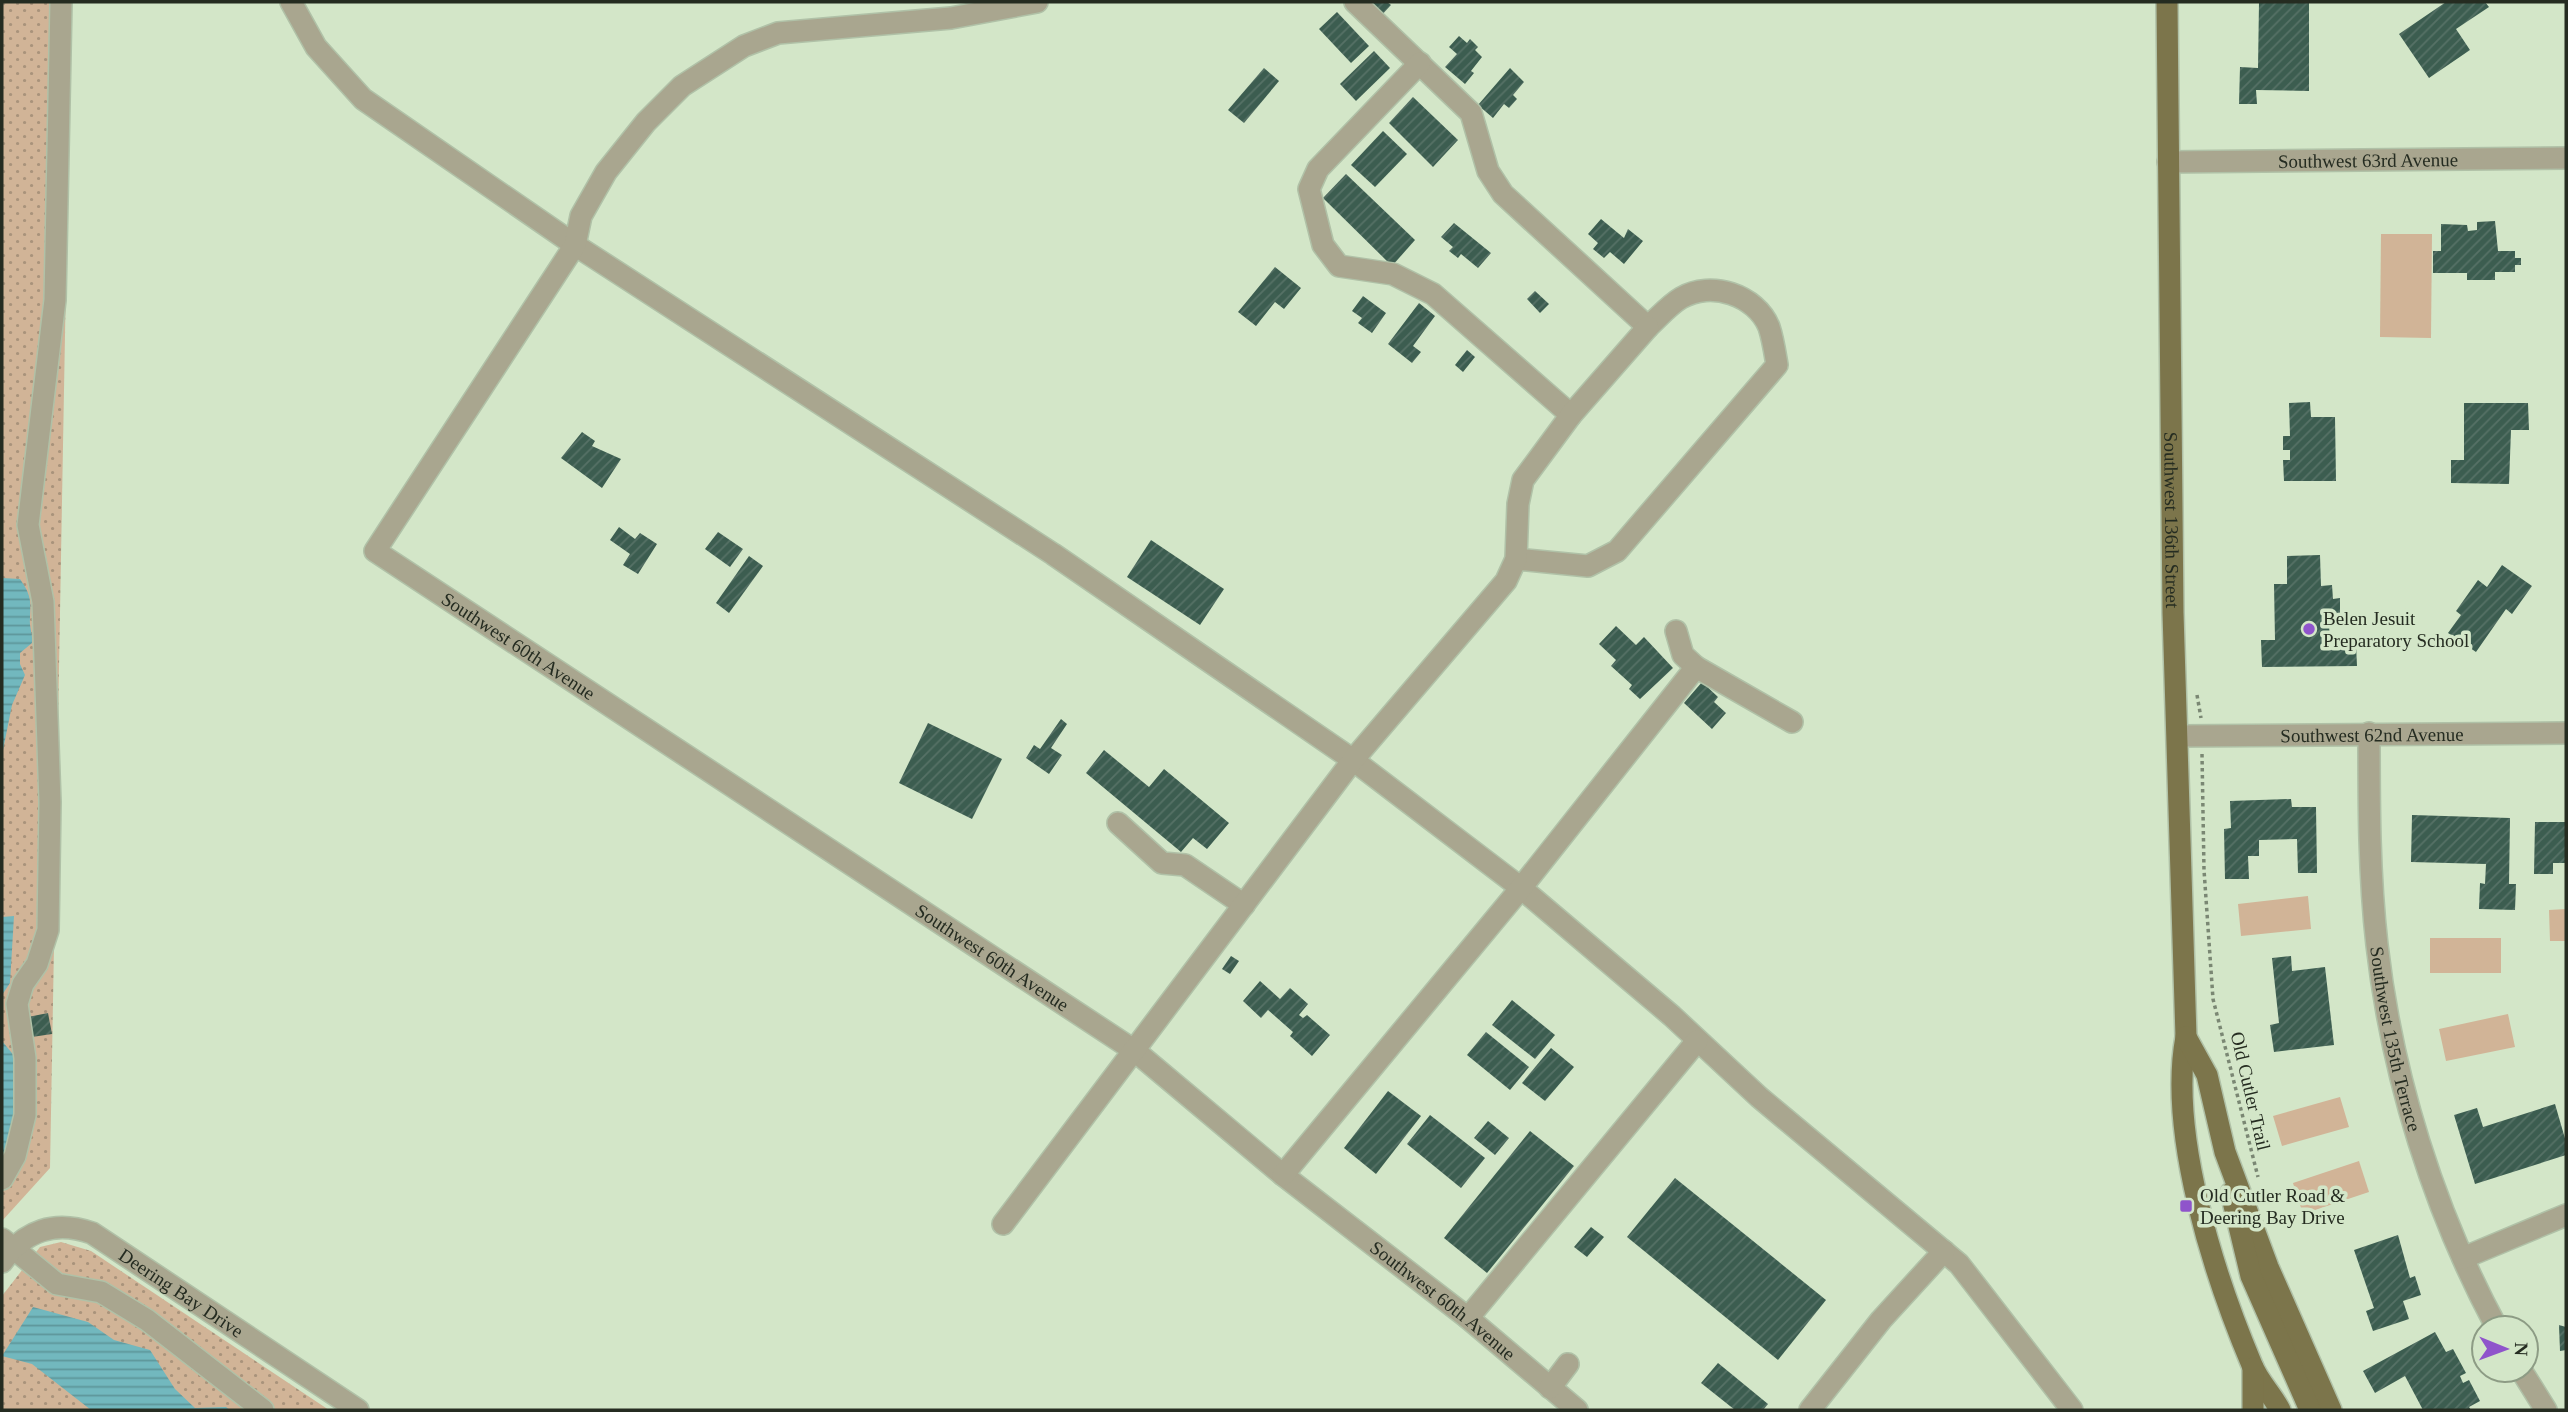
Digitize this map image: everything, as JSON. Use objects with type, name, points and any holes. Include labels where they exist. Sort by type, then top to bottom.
[{"type":"main road","name":"Southwest 136th Street","points":[[2166,2],[2181,947],[2186,1037],[2180,1069],[2180,1099],[2187,1142],[2210,1240],[2253,1368],[2280,1410]]},
{"type":"main road","name":"Southwest 136th Street","points":[[2186,1037],[2207,1075],[2225,1152],[2292,1328],[2332,1410]]},
{"type":"main road","points":[[2225,1152],[2236,1221],[2251,1276],[2310,1410]]},
{"type":"main road","points":[[2253,1368],[2253,1410]]},
{"type":"street","points":[[2,1179],[15,1156],[24,1115],[24,1058],[17,1004],[23,984],[37,964],[48,930],[50,802],[43,602],[28,525],[55,300],[61,2]]},
{"type":"street","points":[[291,2],[316,47],[363,99],[575,245],[1053,554],[1353,760],[1521,888],[1759,1097],[1959,1264],[2072,1410]]},
{"type":"street","points":[[575,245],[581,216],[606,172],[646,122],[682,86],[744,46],[778,33],[951,18],[1037,2]]},
{"type":"street","points":[[1355,2],[1471,113],[1488,171],[1503,194],[1648,327]]},
{"type":"street","points":[[1420,63],[1318,169],[1309,189],[1323,245],[1339,266],[1393,274],[1433,294],[1571,415]]},
{"type":"street","name":"Southwest 63rd Avenue","points":[[2168,162],[2566,158]]},
{"type":"street","name":"Southwest 60th Avenue","points":[[575,245],[375,551],[1135,1051],[1283,1175],[1468,1318],[1577,1410]]},
{"type":"street","points":[[1003,1224],[1353,760],[1506,581],[1516,559],[1518,503],[1523,480],[1571,415],[1648,327],[1681,297],[1706,290],[1730,292],[1753,305],[1769,326],[1777,365],[1616,551],[1588,566],[1516,559]]},
{"type":"street","points":[[1676,631],[1683,655],[1696,667],[1793,722]]},
{"type":"street","points":[[1283,1175],[1521,888],[1696,667]]},
{"type":"street","name":"Southwest 135th Terrace","points":[[2369,733],[2373,897],[2387,1011],[2418,1135],[2463,1258],[2490,1314]]},
{"type":"street","name":"Southwest 62nd Avenue","points":[[2178,736],[2566,733]]},
{"type":"street","points":[[1118,823],[1162,863],[1185,865],[1244,905]]},
{"type":"street","points":[[1468,1318],[1698,1041]]},
{"type":"street","points":[[2463,1258],[2566,1214]]},
{"type":"street","name":"Deering Bay Drive","points":[[5,1250],[47,1227],[69,1227],[92,1233],[358,1410]]},
{"type":"street","points":[[5,1250],[57,1284],[101,1292],[147,1320],[263,1410]]},
{"type":"street","points":[[1810,1410],[1881,1320],[1944,1251]]},
{"type":"street","points":[[1550,1388],[1568,1364]]},
{"type":"street","points":[[2530,1384],[2546,1410]]},
{"type":"path","name":"Old Cutler Trail","points":[[2202,761],[2204,858],[2213,999],[2260,1183]]},
{"type":"shaded area","points":[[2,2],[71,2],[50,1168],[2,1221]]},
{"type":"shaded area","points":[[2381,234],[2432,234],[2431,338],[2380,337]]},
{"type":"shaded area","points":[[2308,896],[2311,929],[2241,936],[2238,904]]},
{"type":"shaded area","points":[[2566,909],[2566,941],[2550,941],[2549,910]]},
{"type":"shaded area","points":[[2430,938],[2501,938],[2501,973],[2430,973]]},
{"type":"shaded area","points":[[2508,1014],[2515,1047],[2446,1061],[2439,1029]]},
{"type":"shaded area","points":[[2340,1097],[2349,1127],[2282,1146],[2273,1116]]},
{"type":"shaded area","points":[[2359,1161],[2369,1192],[2303,1214],[2293,1183]]},
{"type":"shaded area","points":[[61,1242],[91,1251],[329,1410],[2,1410],[2,1296],[40,1247]]},
{"type":"water","points":[[2,578],[20,579],[26,589],[30,602],[32,643],[20,653],[20,664],[25,675],[12,705],[2,755]]},
{"type":"water","points":[[14,916],[10,983],[2,995],[2,917]]},
{"type":"water","points":[[2,1041],[16,1058],[20,1119],[2,1156]]},
{"type":"water","points":[[33,1307],[88,1322],[114,1340],[150,1350],[175,1389],[195,1408],[226,1407],[230,1410],[91,1410],[32,1364],[2,1356]]},
{"type":"building","points":[[1361,2],[1387,2],[1391,5],[1379,18]]},
{"type":"building","points":[[2259,2],[2309,2],[2309,91],[2256,90],[2257,104],[2239,104],[2240,67],[2258,68]]},
{"type":"building","points":[[2446,2],[2485,2],[2489,7],[2456,29],[2470,50],[2429,78],[2399,34]]},
{"type":"building","points":[[1337,12],[1369,46],[1351,63],[1319,29]]},
{"type":"building","points":[[1459,36],[1467,43],[1470,39],[1478,47],[1475,50],[1482,57],[1465,84],[1445,67],[1457,54],[1449,47]]},
{"type":"building","points":[[1374,51],[1390,68],[1356,101],[1340,84]]},
{"type":"building","points":[[1264,68],[1279,81],[1244,123],[1228,110]]},
{"type":"building","points":[[1510,68],[1524,82],[1513,95],[1517,99],[1509,108],[1504,104],[1493,118],[1478,105]]},
{"type":"building","points":[[1413,97],[1458,140],[1433,167],[1389,123]]},
{"type":"building","points":[[1383,131],[1407,154],[1375,187],[1351,165]]},
{"type":"building","points":[[1346,174],[1415,240],[1392,266],[1323,198]]},
{"type":"building","points":[[1601,219],[1624,238],[1628,229],[1643,241],[1624,264],[1610,252],[1604,258],[1593,249],[1598,243],[1588,234]]},
{"type":"building","points":[[2495,221],[2498,251],[2515,251],[2515,258],[2521,258],[2521,265],[2515,265],[2515,272],[2495,272],[2495,280],[2467,280],[2467,273],[2433,273],[2433,251],[2441,251],[2441,224],[2467,225],[2468,231],[2477,230],[2477,222]]},
{"type":"building","points":[[1454,223],[1491,253],[1478,268],[1461,254],[1458,258],[1449,251],[1453,247],[1441,237]]},
{"type":"building","points":[[1275,267],[1301,288],[1284,309],[1275,302],[1256,326],[1238,312]]},
{"type":"building","points":[[1535,291],[1549,304],[1540,313],[1527,299]]},
{"type":"building","points":[[1363,296],[1386,313],[1372,333],[1358,323],[1362,318],[1352,311]]},
{"type":"building","points":[[1419,303],[1435,316],[1413,346],[1421,352],[1412,363],[1388,344]]},
{"type":"building","points":[[1467,350],[1475,357],[1463,372],[1455,365]]},
{"type":"building","points":[[2310,402],[2311,417],[2335,417],[2336,481],[2284,481],[2283,460],[2290,460],[2290,450],[2283,450],[2283,436],[2290,436],[2289,403]]},
{"type":"building","points":[[2464,403],[2528,403],[2529,430],[2511,430],[2509,484],[2451,483],[2451,460],[2464,460]]},
{"type":"building","points":[[582,432],[595,441],[592,446],[621,459],[602,488],[561,458]]},
{"type":"building","points":[[619,527],[635,539],[640,533],[657,544],[638,574],[623,565],[630,554],[610,540]]},
{"type":"building","points":[[718,532],[743,549],[730,567],[705,549]]},
{"type":"building","points":[[1151,540],[1224,589],[1200,625],[1127,577]]},
{"type":"building","points":[[2320,555],[2321,586],[2332,585],[2333,599],[2340,598],[2340,622],[2329,623],[2330,645],[2356,644],[2357,666],[2262,667],[2261,640],[2275,640],[2274,584],[2287,584],[2287,556]]},
{"type":"building","points":[[749,556],[763,566],[729,613],[716,603]]},
{"type":"building","points":[[2502,565],[2532,586],[2512,614],[2506,609],[2476,652],[2448,633],[2461,615],[2456,611],[2478,580],[2487,587]]},
{"type":"building","points":[[1616,626],[1636,645],[1644,637],[1673,668],[1640,699],[1629,689],[1632,685],[1611,666],[1616,660],[1599,644]]},
{"type":"building","points":[[1702,682],[1718,697],[1714,702],[1726,713],[1712,729],[1684,703]]},
{"type":"building","points":[[1061,719],[1067,724],[1051,748],[1062,755],[1049,774],[1026,758],[1034,745],[1040,749]]},
{"type":"building","points":[[928,723],[1002,759],[972,819],[899,783]]},
{"type":"building","points":[[1104,750],[1149,787],[1164,769],[1229,823],[1207,849],[1193,838],[1181,852],[1086,773]]},
{"type":"building","points":[[2291,799],[2292,807],[2316,807],[2317,873],[2298,873],[2297,839],[2259,840],[2259,856],[2248,856],[2249,879],[2225,879],[2224,829],[2231,828],[2230,801]]},
{"type":"building","points":[[2412,815],[2510,818],[2509,884],[2516,884],[2515,910],[2479,909],[2480,883],[2485,884],[2486,864],[2411,862]]},
{"type":"building","points":[[2535,822],[2566,822],[2566,863],[2553,863],[2553,874],[2534,874]]},
{"type":"building","points":[[1231,956],[1239,961],[1230,974],[1222,969]]},
{"type":"building","points":[[2291,956],[2292,971],[2325,967],[2334,1045],[2274,1052],[2270,1025],[2279,1023],[2272,958]]},
{"type":"building","points":[[1260,981],[1280,999],[1290,988],[1308,1004],[1299,1015],[1303,1018],[1307,1015],[1330,1035],[1312,1056],[1290,1036],[1293,1032],[1268,1010],[1261,1018],[1243,1001]]},
{"type":"building","points":[[1512,1000],[1555,1035],[1535,1059],[1492,1025]]},
{"type":"building","points":[[48,1013],[52,1034],[32,1037],[28,1017]]},
{"type":"building","points":[[1486,1032],[1529,1067],[1510,1090],[1467,1055]]},
{"type":"building","points":[[1551,1048],[1574,1067],[1545,1101],[1522,1083]]},
{"type":"building","points":[[1388,1091],[1421,1116],[1376,1174],[1344,1148]]},
{"type":"building","points":[[2555,1104],[2566,1142],[2566,1155],[2475,1184],[2454,1115],[2477,1108],[2483,1127]]},
{"type":"building","points":[[1430,1115],[1485,1158],[1461,1188],[1407,1144]]},
{"type":"building","points":[[1488,1121],[1509,1138],[1495,1155],[1474,1138]]},
{"type":"building","points":[[1530,1131],[1574,1166],[1487,1273],[1444,1238]]},
{"type":"building","points":[[1675,1178],[1826,1300],[1778,1360],[1627,1237]]},
{"type":"building","points":[[1591,1227],[1604,1237],[1587,1257],[1574,1247]]},
{"type":"building","points":[[2398,1235],[2410,1278],[2415,1276],[2421,1295],[2403,1301],[2409,1319],[2373,1331],[2366,1311],[2374,1308],[2354,1250]]},
{"type":"building","points":[[2559,1325],[2566,1327],[2566,1350],[2560,1351]]},
{"type":"building","points":[[2435,1332],[2446,1352],[2453,1349],[2466,1373],[2460,1376],[2463,1383],[2469,1380],[2480,1401],[2469,1407],[2471,1410],[2423,1410],[2405,1376],[2375,1393],[2363,1371]]},
{"type":"building","points":[[1718,1363],[1768,1404],[1763,1410],[1735,1410],[1701,1383]]},
{"type":"place","name":"Belen Jesuit Preparatory School","points":[[2309,629]]},
{"type":"place","name":"Old Cutler Road & Deering Bay Drive","points":[[2186,1206]]}]
